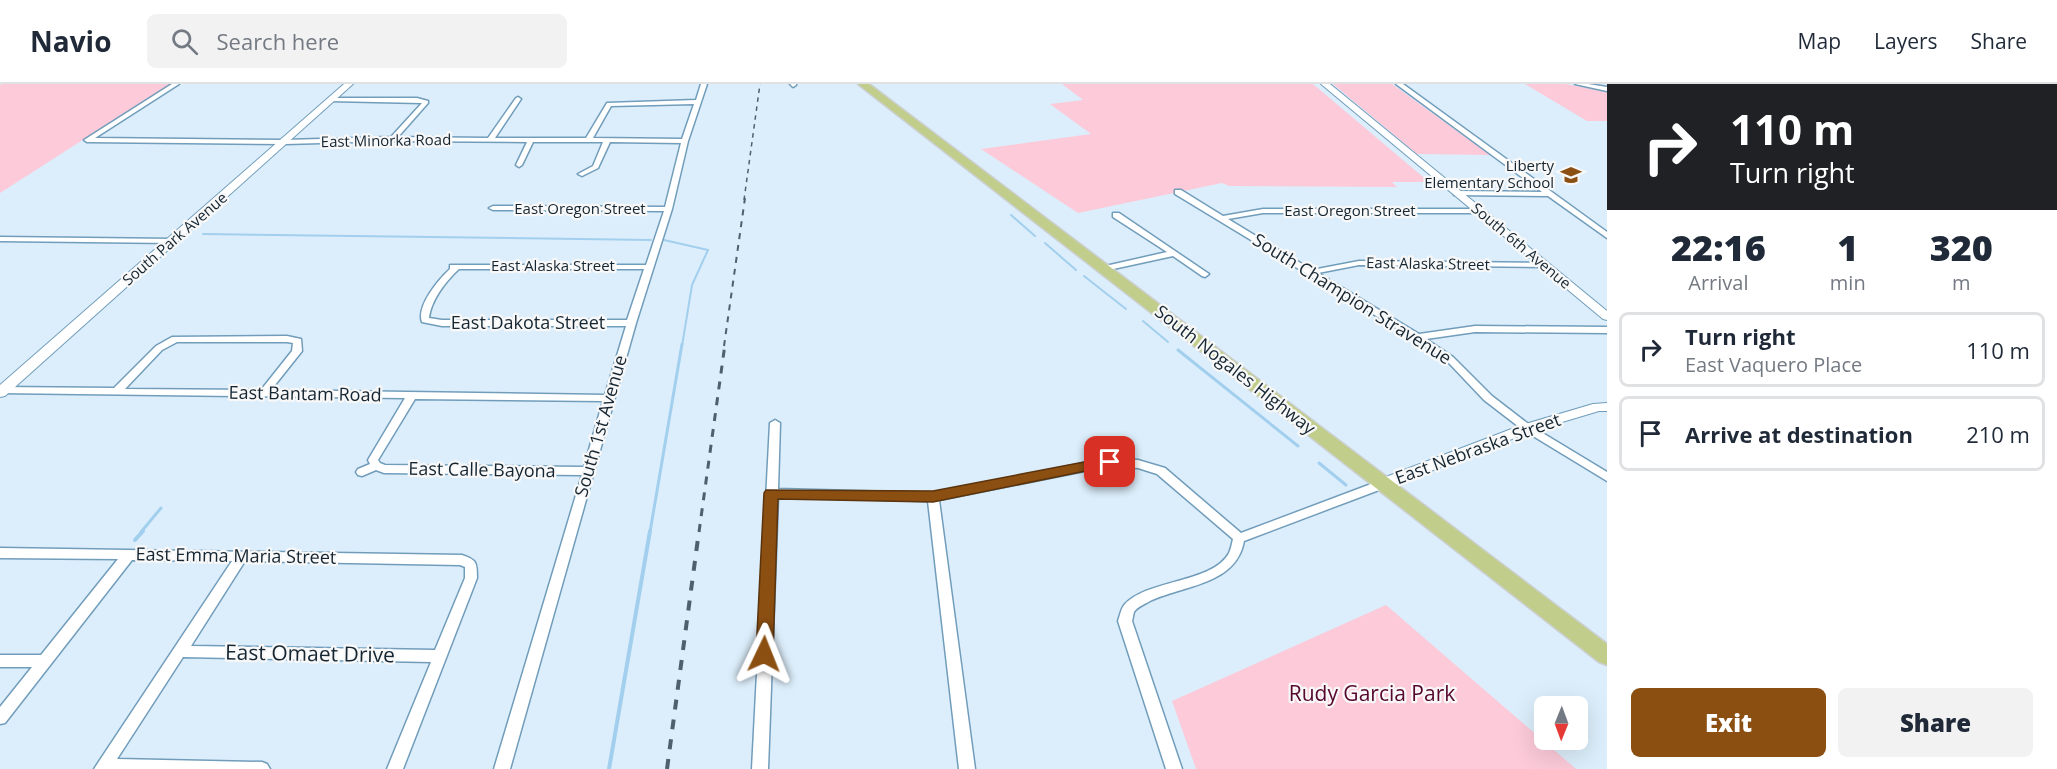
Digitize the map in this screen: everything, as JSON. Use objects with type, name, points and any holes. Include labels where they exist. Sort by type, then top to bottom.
[{"type":"main road","name":"South Park Avenue","points":[[1,391],[349,84]]},
{"type":"main road","name":"South Nogales Highway","points":[[863,84],[1607,656]]},
{"type":"street","name":"East Minorka Road","points":[[176,84],[87,140],[685,141]]},
{"type":"street","name":"South 1st Avenue","points":[[502,769],[631,323],[668,209],[685,141],[705,84]]},
{"type":"street","name":"South 6th Avenue","points":[[1325,84],[1607,317]]},
{"type":"street","points":[[1399,84],[1607,236]]},
{"type":"street","points":[[1578,84],[1607,89]]},
{"type":"street","points":[[490,140],[518,99]]},
{"type":"street","points":[[332,100],[427,101],[393,139]]},
{"type":"street","points":[[588,141],[605,107],[610,102],[698,102]]},
{"type":"street","points":[[519,165],[531,141]]},
{"type":"street","points":[[582,174],[596,167],[607,141]]},
{"type":"street","name":"South Champion Stravenue","points":[[1178,192],[1417,337],[1450,359],[1488,398],[1527,428],[1607,477]]},
{"type":"street","points":[[1456,193],[1550,194]]},
{"type":"street","name":"East Oregon Street","points":[[493,208],[668,209]]},
{"type":"street","name":"East Oregon Street","points":[[1223,218],[1263,211],[1479,212]]},
{"type":"street","points":[[1116,215],[1205,274]]},
{"type":"street","points":[[0,239],[173,241]]},
{"type":"street","points":[[1104,269],[1174,253]]},
{"type":"street","name":"East Alaska Street","points":[[1313,272],[1359,263],[1544,265]]},
{"type":"street","name":"East Alaska Street","points":[[422,322],[423,316],[447,275],[455,268],[472,266],[650,267]]},
{"type":"street","name":"East Dakota Street","points":[[422,322],[631,323]]},
{"type":"street","points":[[1417,337],[1474,329],[1607,330]]},
{"type":"street","points":[[116,392],[159,348],[171,339],[302,341],[264,394]]},
{"type":"street","name":"East Bantam Road","points":[[1,391],[609,398]]},
{"type":"street","points":[[362,472],[376,466],[373,460],[411,396]]},
{"type":"street","name":"East Nebraska Street","points":[[1383,484],[1527,428],[1599,407],[1607,407]]},
{"type":"street","points":[[760,769],[775,423]]},
{"type":"street","points":[[771,493],[933,497],[1110,462],[1138,464],[1161,471],[1239,538]]},
{"type":"street","name":"East Calle Bayona","points":[[376,466],[384,469],[588,471]]},
{"type":"street","points":[[1239,538],[1383,484]]},
{"type":"street","points":[[933,497],[967,769]]},
{"type":"street","points":[[1174,769],[1127,627],[1127,612],[1134,603],[1215,572],[1234,557],[1239,538]]},
{"type":"street","name":"East Emma Maria Street","points":[[0,553],[462,560],[471,565],[471,578],[440,656]]},
{"type":"street","points":[[0,718],[129,554]]},
{"type":"street","points":[[104,767],[242,556]]},
{"type":"street","name":"East Omaet Drive","points":[[179,651],[440,656]]},
{"type":"street","points":[[395,769],[440,656]]},
{"type":"street","points":[[0,661],[45,661]]},
{"type":"street","points":[[104,767],[262,769]]},
{"type":"green space","points":[[170,84],[0,193],[0,85]]},
{"type":"green space","points":[[1062,84],[1313,84],[1429,182],[1392,182],[1397,187],[1229,186],[1222,183],[1078,213],[981,149],[1091,134],[1050,104],[1083,100]]},
{"type":"green space","points":[[1333,84],[1392,84],[1490,155],[1417,154]]},
{"type":"green space","points":[[1525,84],[1566,84],[1607,92],[1607,121],[1587,121]]},
{"type":"green space","name":"Rudy Garcia Park","points":[[1386,605],[1534,733],[1534,750],[1554,750],[1576,769],[1196,769],[1172,701]]},
{"type":"waterway","points":[[1011,215],[1035,236]]},
{"type":"waterway","points":[[203,234],[651,240]]},
{"type":"waterway","points":[[664,240],[708,250],[692,285],[682,346]]},
{"type":"waterway","points":[[1045,243],[1076,270]]},
{"type":"waterway","points":[[1084,276],[1126,309]]},
{"type":"waterway","points":[[1143,321],[1168,342]]},
{"type":"waterway","points":[[650,532],[682,344]]},
{"type":"waterway","points":[[1178,350],[1298,446]]},
{"type":"waterway","points":[[1319,463],[1346,485]]},
{"type":"waterway","points":[[141,532],[161,508]]},
{"type":"waterway","points":[[135,540],[143,531]]},
{"type":"waterway","points":[[609,769],[650,531]]},
{"type":"railway","points":[[744,200],[760,84]]},
{"type":"railway","points":[[724,346],[745,198]]},
{"type":"railway","points":[[699,532],[725,344]]},
{"type":"railway","points":[[667,769],[699,531]]},
{"type":"place","name":"Liberty Elementary School","points":[[1571,175]]},
{"type":"route","points":[[764,654],[771,493],[933,497],[1110,462]]}]
